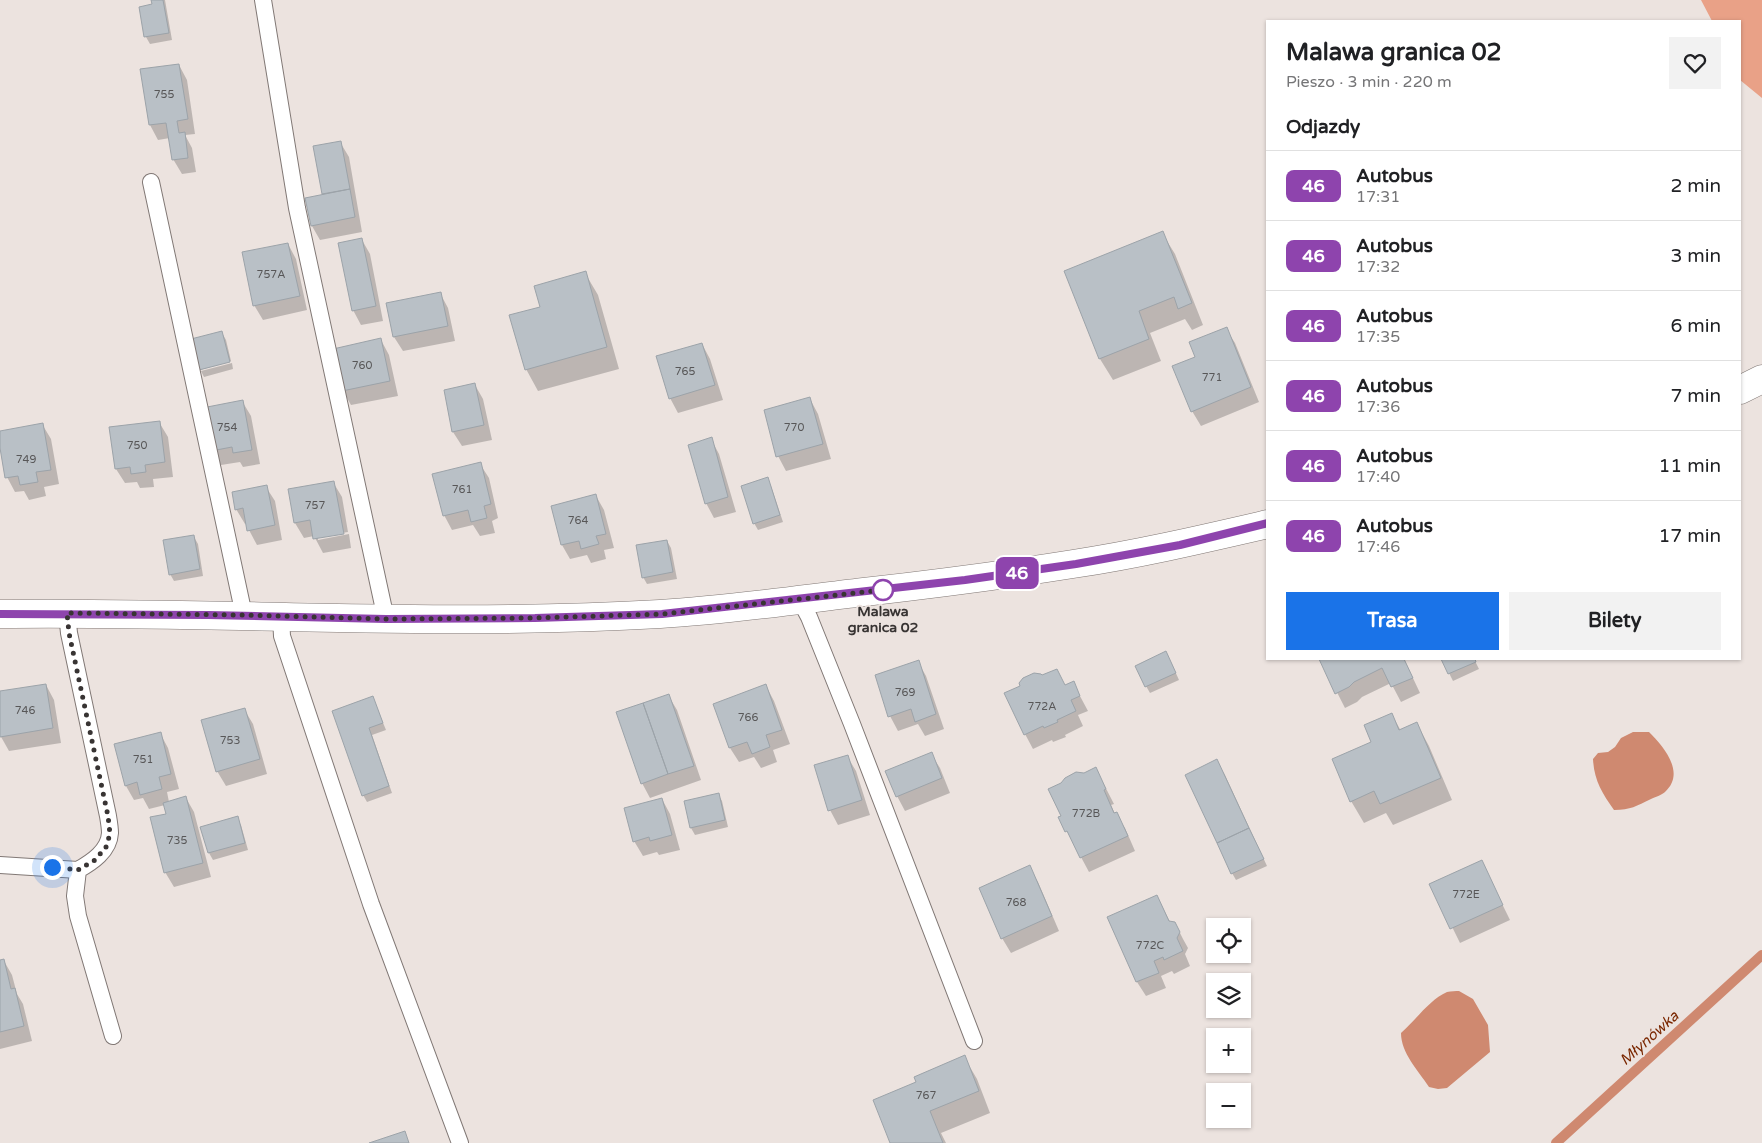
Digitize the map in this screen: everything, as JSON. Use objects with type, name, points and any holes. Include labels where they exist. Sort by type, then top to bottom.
[{"type":"street","points":[[1741,390],[1762,379]]},
{"type":"street","points":[[0,614],[244,615],[386,619],[535,618],[662,614],[800,600],[965,580],[1076,564],[1180,545],[1266,524]]},
{"type":"lane","points":[[263,0],[297,208],[386,619]]},
{"type":"lane","points":[[150,182],[244,615]]},
{"type":"lane","points":[[800,600],[809,617],[852,724],[974,1042]]},
{"type":"lane","points":[[0,865],[78,870],[95,860],[106,847],[110,834],[108,816],[69,633],[67,613]]},
{"type":"lane","points":[[281,617],[282,636],[371,904],[460,1143]]},
{"type":"lane","points":[[78,870],[75,896],[78,916],[113,1036]]},
{"type":"shaded area","points":[[1701,0],[1762,0],[1762,98],[1741,81],[1741,20],[1711,20]]},
{"type":"shaded area","points":[[1633,732],[1649,732],[1655,738],[1670,761],[1673,777],[1671,785],[1662,794],[1633,807],[1614,810],[1599,786],[1593,759],[1598,753],[1608,752],[1615,747],[1621,738]]},
{"type":"shaded area","points":[[1459,991],[1473,999],[1488,1025],[1490,1052],[1447,1088],[1429,1087],[1407,1054],[1401,1033],[1434,1000],[1447,992]]},
{"type":"building","points":[[151,0],[163,0],[169,33],[144,37],[139,7],[152,4]]},
{"type":"building","points":[[179,64],[188,119],[177,121],[179,133],[185,132],[188,158],[172,160],[166,123],[149,125],[140,69]]},
{"type":"building","points":[[341,141],[350,189],[322,194],[313,146]]},
{"type":"building","points":[[350,189],[355,217],[311,226],[305,198]]},
{"type":"building","points":[[1163,231],[1192,303],[1178,309],[1174,297],[1139,311],[1149,339],[1099,359],[1064,271]]},
{"type":"building","points":[[362,238],[376,306],[352,311],[338,243]]},
{"type":"building","points":[[288,243],[300,296],[253,306],[242,252]]},
{"type":"building","points":[[586,271],[607,347],[525,370],[509,315],[540,307],[534,286]]},
{"type":"building","points":[[441,292],[448,326],[393,337],[386,303]]},
{"type":"building","points":[[1227,327],[1251,387],[1191,412],[1172,366],[1195,357],[1189,342]]},
{"type":"building","points":[[222,331],[230,362],[199,370],[191,339]]},
{"type":"building","points":[[381,338],[390,381],[342,391],[333,349]]},
{"type":"building","points":[[702,343],[715,385],[669,399],[656,356]]},
{"type":"building","points":[[475,383],[484,425],[452,432],[444,390]]},
{"type":"building","points":[[810,397],[823,444],[776,457],[764,410]]},
{"type":"building","points":[[243,400],[252,450],[233,453],[232,447],[211,451],[202,408]]},
{"type":"building","points":[[160,421],[165,462],[145,465],[146,472],[131,474],[130,467],[115,469],[109,427]]},
{"type":"building","points":[[43,423],[51,470],[36,472],[38,482],[20,485],[18,476],[5,478],[0,448],[0,431]]},
{"type":"building","points":[[712,437],[728,497],[705,504],[688,445]]},
{"type":"building","points":[[481,462],[491,504],[484,506],[487,518],[471,522],[468,510],[443,516],[432,474]]},
{"type":"building","points":[[768,477],[780,515],[753,524],[741,486]]},
{"type":"building","points":[[334,481],[344,534],[313,539],[310,520],[294,523],[288,489]]},
{"type":"building","points":[[267,485],[275,525],[247,531],[243,508],[235,510],[232,492]]},
{"type":"building","points":[[596,494],[606,534],[596,536],[599,544],[581,549],[579,541],[561,545],[551,506]]},
{"type":"building","points":[[194,535],[200,569],[169,575],[163,540]]},
{"type":"building","points":[[667,540],[673,572],[642,578],[636,545]]},
{"type":"building","points":[[1166,651],[1176,673],[1145,687],[1135,666]]},
{"type":"building","points":[[919,660],[936,714],[915,722],[911,709],[888,717],[875,675]]},
{"type":"building","points":[[1319,660],[1404,660],[1413,678],[1391,687],[1382,668],[1335,694]]},
{"type":"building","points":[[1441,660],[1475,660],[1476,662],[1448,674]]},
{"type":"building","points":[[1057,669],[1065,685],[1074,681],[1080,696],[1071,700],[1076,711],[1057,720],[1058,722],[1044,728],[1043,726],[1024,735],[1004,693],[1020,686],[1019,683],[1023,678],[1034,673],[1042,675]]},
{"type":"building","points":[[46,684],[53,728],[0,737],[0,691]]},
{"type":"building","points":[[766,684],[782,730],[766,735],[770,747],[752,754],[747,742],[729,748],[713,704]]},
{"type":"building","points":[[669,694],[694,766],[668,774],[643,703]]},
{"type":"building","points":[[373,696],[383,723],[369,728],[389,786],[362,796],[332,711]]},
{"type":"building","points":[[643,703],[668,774],[641,784],[616,712]]},
{"type":"building","points":[[245,708],[260,759],[216,772],[201,720]]},
{"type":"building","points":[[1392,713],[1399,730],[1417,722],[1441,778],[1380,804],[1374,791],[1350,802],[1332,759],[1371,742],[1364,725]]},
{"type":"building","points":[[161,732],[171,774],[159,777],[162,789],[140,795],[137,782],[125,786],[114,744]]},
{"type":"building","points":[[932,752],[942,778],[896,797],[885,771]]},
{"type":"building","points":[[848,755],[862,800],[828,811],[814,765]]},
{"type":"building","points":[[1217,759],[1249,828],[1217,843],[1185,775]]},
{"type":"building","points":[[1096,767],[1114,813],[1117,812],[1128,836],[1080,858],[1058,817],[1061,816],[1048,789],[1061,783],[1065,778],[1076,772],[1084,773]]},
{"type":"building","points":[[719,793],[725,820],[690,828],[684,801]]},
{"type":"building","points":[[186,796],[203,863],[164,873],[150,817],[166,814],[163,803]]},
{"type":"building","points":[[662,798],[672,835],[650,841],[649,837],[633,842],[624,808]]},
{"type":"building","points":[[238,816],[245,843],[208,853],[200,827]]},
{"type":"building","points":[[1249,828],[1264,859],[1231,874],[1217,843]]},
{"type":"building","points":[[1482,860],[1503,905],[1450,929],[1429,884]]},
{"type":"building","points":[[1030,865],[1052,916],[1001,939],[979,888]]},
{"type":"building","points":[[1157,895],[1169,921],[1175,922],[1180,932],[1177,938],[1183,951],[1164,960],[1163,957],[1154,961],[1159,973],[1136,982],[1107,917]]},
{"type":"building","points":[[4,959],[11,989],[15,988],[24,1026],[0,1032],[0,960]]},
{"type":"building","points":[[965,1055],[979,1091],[930,1111],[943,1143],[890,1143],[873,1100],[916,1082],[914,1077]]},
{"type":"building","points":[[405,1131],[409,1143],[369,1143]]},
{"type":"waterway","name":"Młynówka","points":[[1556,1143],[1762,955]]},
{"type":"bus line","name":"46","points":[[0,614],[244,615],[386,619],[535,618],[662,614],[800,600],[965,580],[1076,564],[1180,545],[1266,524]]},
{"type":"place","name":"Malawa granica 02","points":[[883,590]]},
{"type":"route","points":[[52,867],[78,870],[95,860],[106,847],[110,834],[108,816],[69,633],[67,613],[386,619],[535,618],[662,614],[883,590]]}]
